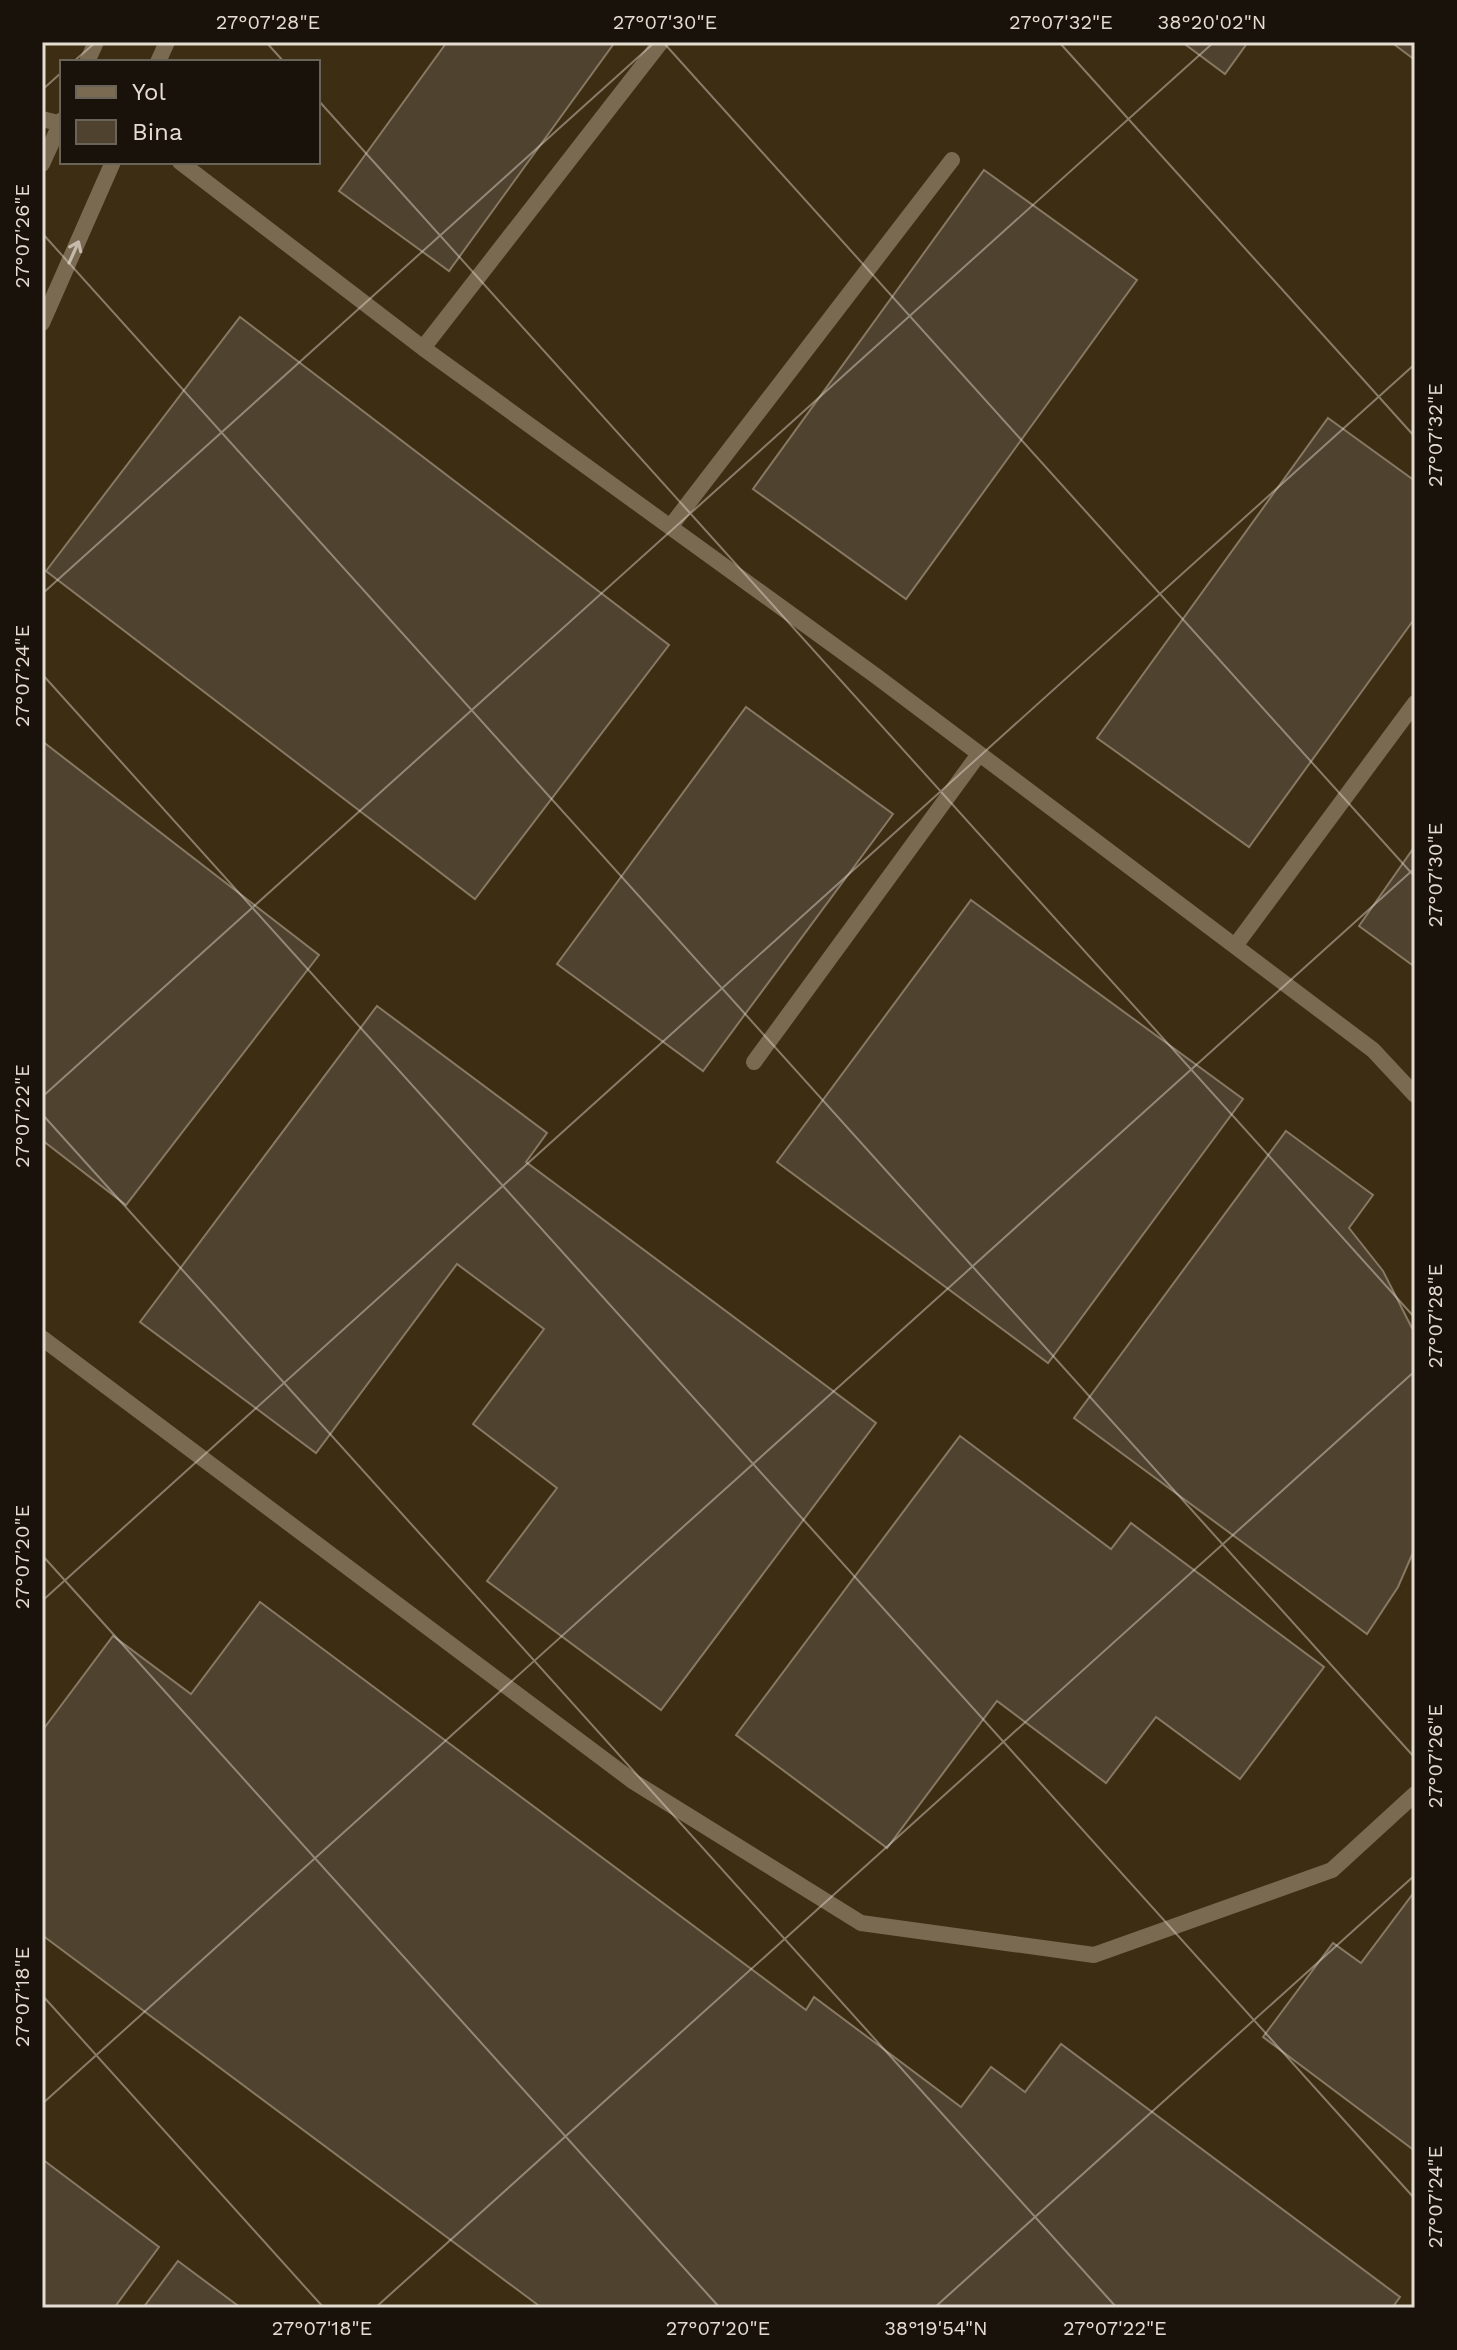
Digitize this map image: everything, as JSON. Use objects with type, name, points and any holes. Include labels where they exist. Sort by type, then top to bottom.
[{"type":"street","points":[[423,348],[661,42]]},
{"type":"street","points":[[42,164],[60,124]]},
{"type":"street","points":[[670,527],[952,160]]},
{"type":"street","points":[[42,323],[112,164]]},
{"type":"street","points":[[183,164],[423,348],[979,754],[1373,1050],[1415,1095]]},
{"type":"street","points":[[1235,946],[1415,703]]},
{"type":"street","points":[[754,1062],[979,754]]},
{"type":"street","points":[[42,1338],[634,1782],[861,1923],[1094,1955],[1332,1870],[1415,1794]]},
{"type":"shaded area","points":[[42,42],[1415,42],[1415,2308],[42,2308]]},
{"type":"building","points":[[447,42],[615,42],[449,271],[339,191]]},
{"type":"building","points":[[1182,42],[1248,42],[1225,74]]},
{"type":"building","points":[[1391,42],[1415,42],[1415,60]]},
{"type":"building","points":[[984,170],[1137,280],[906,599],[753,489]]},
{"type":"building","points":[[240,317],[669,645],[475,899],[46,571]]},
{"type":"building","points":[[1328,418],[1415,481],[1415,618],[1249,847],[1097,738]]},
{"type":"building","points":[[746,707],[893,814],[703,1071],[557,964]]},
{"type":"building","points":[[42,741],[319,955],[126,1205],[42,1140]]},
{"type":"building","points":[[1415,846],[1415,967],[1359,926]]},
{"type":"building","points":[[971,900],[1243,1099],[1048,1363],[777,1162]]},
{"type":"building","points":[[377,1006],[547,1133],[526,1162],[876,1423],[661,1710],[487,1581],[557,1488],[473,1424],[544,1329],[457,1264],[316,1453],[140,1322]]},
{"type":"building","points":[[1286,1131],[1373,1195],[1349,1228],[1383,1271],[1415,1334],[1415,1548],[1398,1587],[1367,1634],[1074,1418]]},
{"type":"building","points":[[960,1436],[1111,1549],[1131,1523],[1324,1667],[1240,1779],[1156,1717],[1106,1783],[997,1701],[887,1848],[736,1735]]},
{"type":"building","points":[[260,1602],[806,2010],[814,1997],[961,2107],[991,2067],[1025,2092],[1061,2044],[1400,2297],[1392,2308],[542,2308],[42,1935],[42,1731],[113,1636],[191,1694]]},
{"type":"building","points":[[1415,1891],[1415,2151],[1263,2037],[1333,1943],[1361,1963]]},
{"type":"building","points":[[42,2159],[159,2247],[114,2308],[42,2308]]},
{"type":"building","points":[[178,2261],[241,2308],[143,2308]]}]
